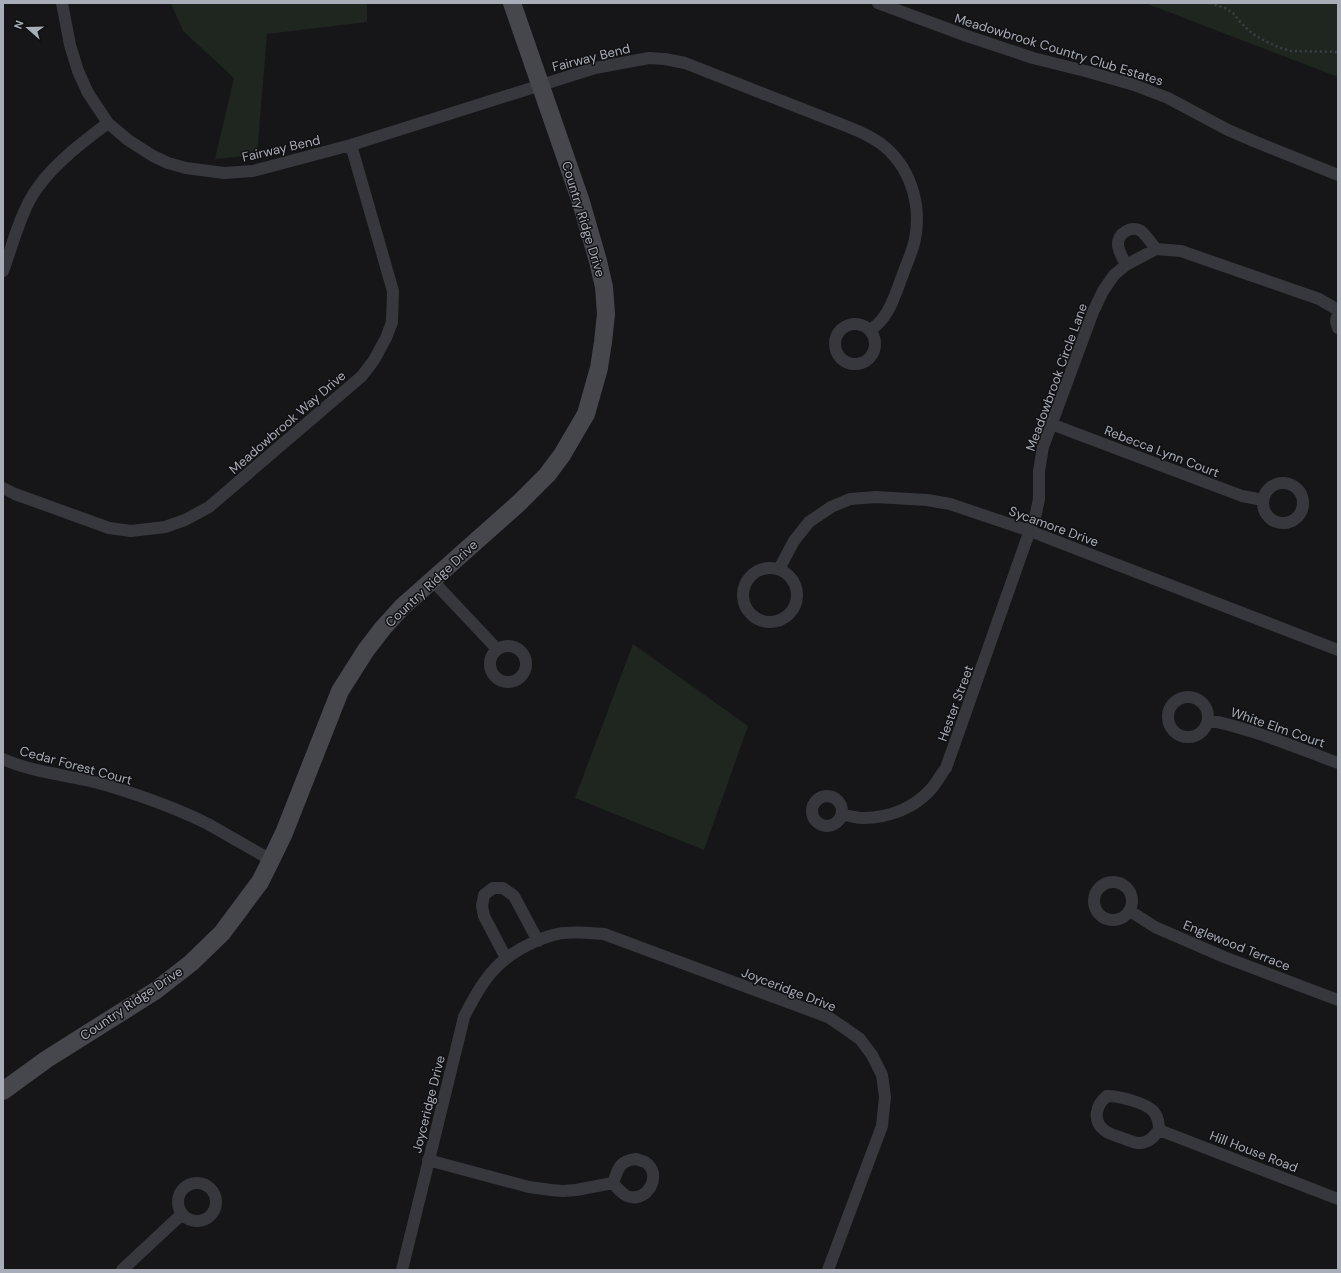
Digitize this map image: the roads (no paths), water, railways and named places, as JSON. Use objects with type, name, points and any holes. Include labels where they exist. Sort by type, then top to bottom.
[{"type":"street","name":"Fairway Bend","points":[[62,3],[70,46],[78,71],[88,93],[108,122],[128,140],[153,156],[168,163],[186,168],[224,173],[252,170],[351,145],[595,68],[649,58],[665,59],[685,63],[851,128],[882,144],[904,169],[916,199],[917,217],[915,239],[893,302],[879,324],[870,330]]},
{"type":"street","name":"Country Ridge Drive","points":[[3,1091],[46,1059],[155,991],[191,963],[222,933],[260,882],[284,833],[343,685],[366,650],[402,607],[519,503],[547,475],[574,436],[586,414],[599,368],[606,314],[604,287],[583,210],[512,3]]},
{"type":"street","name":"Meadowbrook Country Club Estates","points":[[878,3],[967,36],[1033,58],[1140,87],[1168,98],[1228,130],[1338,175]]},
{"type":"street","points":[[3,271],[27,206],[38,187],[62,160],[108,122]]},
{"type":"street","name":"Meadowbrook Way Drive","points":[[3,488],[15,494],[109,528],[131,531],[165,527],[185,520],[209,507],[362,376],[374,360],[386,338],[392,322],[393,291],[351,145]]},
{"type":"street","points":[[1126,265],[1118,245],[1118,240],[1126,230],[1136,229],[1141,231],[1156,249],[1181,251],[1319,299],[1338,312],[1336,321],[1338,328]]},
{"type":"street","name":"Meadowbrook Circle Lane","points":[[1030,532],[1039,498],[1039,471],[1043,447],[1093,312],[1103,291],[1114,275],[1126,265],[1156,249]]},
{"type":"street","name":"Rebecca Lynn Court","points":[[1051,424],[1242,496],[1263,500]]},
{"type":"street","name":"Sycamore Drive","points":[[779,569],[794,541],[809,522],[831,507],[850,499],[876,497],[927,500],[950,504],[1030,532],[1338,650]]},
{"type":"street","name":"Hester Street","points":[[842,814],[862,818],[879,817],[896,813],[909,807],[920,799],[932,788],[946,768],[1030,532]]},
{"type":"street","points":[[766,568],[779,569],[790,577],[795,585],[797,592],[796,602],[792,610],[785,617],[777,621],[767,622],[758,620],[751,614],[743,602],[743,590],[746,581],[756,571],[766,568]]},
{"type":"street","points":[[432,580],[497,649]]},
{"type":"street","name":"White Elm Court","points":[[1208,720],[1270,737],[1338,763]]},
{"type":"street","name":"Cedar Forest Court","points":[[3,759],[28,768],[107,785],[142,797],[207,824],[271,860]]},
{"type":"street","points":[[506,958],[484,916],[482,906],[484,895],[493,888],[503,888],[514,896],[538,941]]},
{"type":"street","name":"Englewood Terrace","points":[[1130,911],[1154,927],[1224,957],[1338,1000]]},
{"type":"street","name":"Joyceridge Drive","points":[[402,1270],[464,1017],[477,992],[491,972],[506,958],[523,947],[557,934],[575,933],[604,934],[828,1017],[860,1039],[872,1055],[882,1075],[886,1097],[882,1126],[828,1270]]},
{"type":"street","points":[[1107,1096],[1113,1096],[1148,1107],[1157,1116],[1160,1130],[1150,1140],[1144,1143],[1138,1143],[1109,1133],[1100,1125],[1097,1119],[1096,1113],[1098,1106],[1107,1096]]},
{"type":"street","name":"Hill House Road","points":[[1160,1130],[1338,1199]]},
{"type":"street","points":[[428,1160],[529,1187],[551,1190],[576,1190],[613,1183]]},
{"type":"street","points":[[122,1270],[182,1214]]}]
